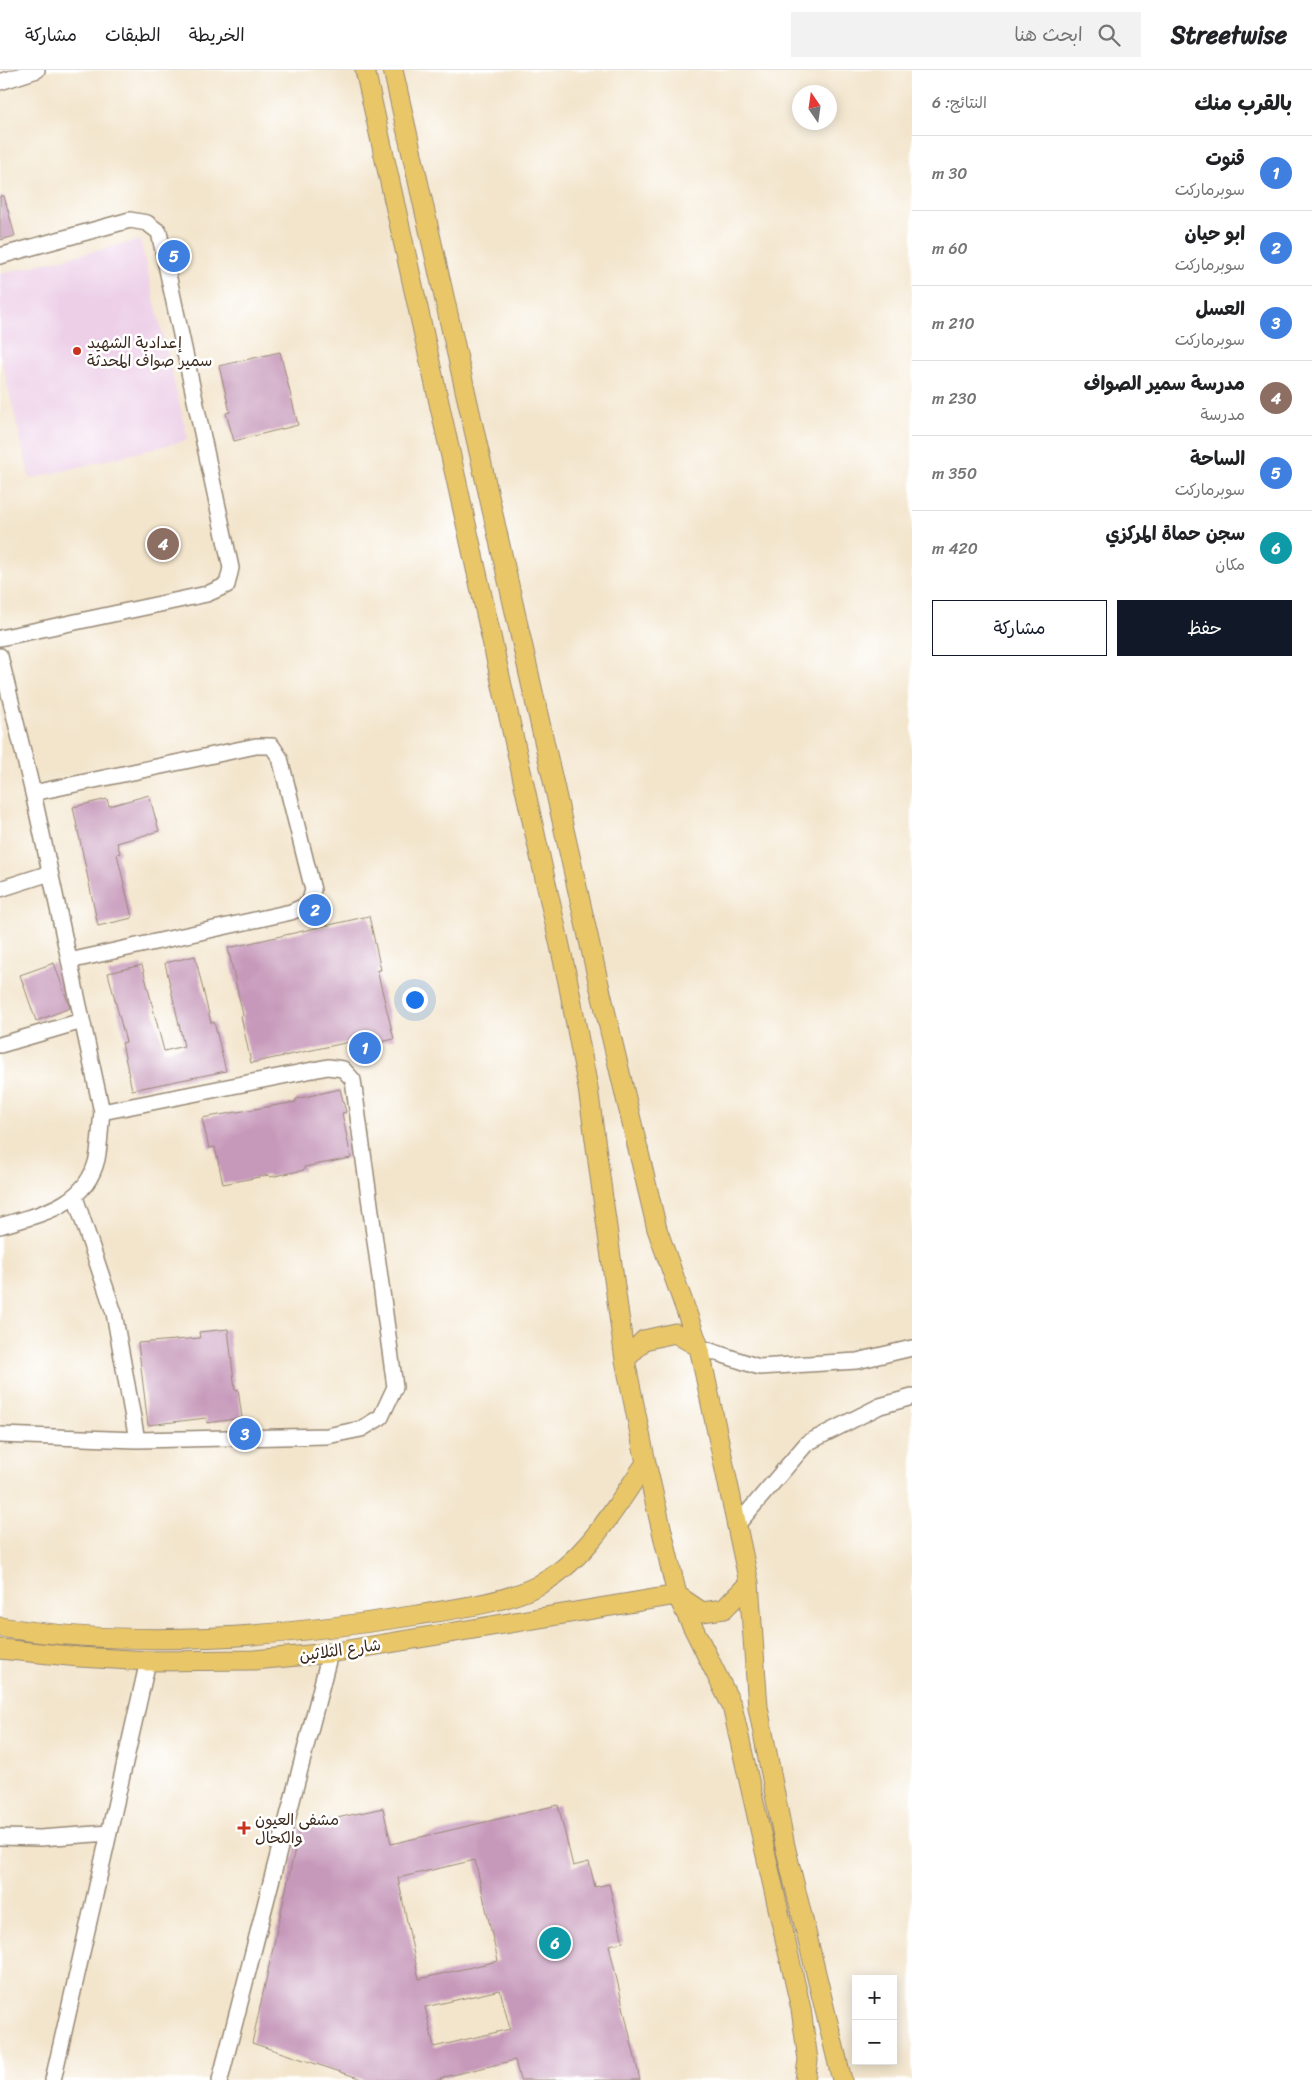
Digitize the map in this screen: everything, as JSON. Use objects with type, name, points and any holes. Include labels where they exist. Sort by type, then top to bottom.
[{"type":"main road","points":[[365,70],[568,982],[588,1088],[626,1360],[646,1463],[677,1595],[732,1706],[801,2009],[808,2060],[805,2080]]},
{"type":"main road","points":[[394,70],[597,976],[657,1229],[699,1347],[749,1583],[758,1707],[785,1846],[842,2080]]},
{"type":"main road","points":[[626,1360],[644,1340],[675,1333],[699,1347]]},
{"type":"main road","points":[[0,1627],[83,1636],[151,1639],[252,1635],[326,1629],[383,1620],[445,1610],[523,1592],[559,1572],[578,1555],[599,1531],[646,1463]]},
{"type":"main road","points":[[677,1595],[702,1612],[724,1609],[749,1583]]},
{"type":"main road","name":"شارع الثلاثين","points":[[0,1649],[79,1657],[148,1661],[254,1660],[330,1653],[677,1595]]},
{"type":"main road","points":[[252,1635],[254,1660]]},
{"type":"street","points":[[0,82],[37,70]]},
{"type":"street","points":[[0,256],[130,220],[147,222],[159,232],[231,568],[227,585],[208,594],[0,638]]},
{"type":"street","points":[[0,656],[7,719],[33,794],[102,1112],[97,1160],[88,1182],[75,1197],[58,1208],[0,1226]]},
{"type":"street","points":[[33,794],[256,746],[272,746],[280,758],[313,890],[309,904],[291,912],[69,961]]},
{"type":"street","points":[[0,889],[50,873]]},
{"type":"street","points":[[0,1045],[82,1021]]},
{"type":"street","points":[[0,1435],[137,1440],[327,1436],[361,1429],[381,1417],[396,1387],[353,1080],[343,1069],[328,1067],[102,1112]]},
{"type":"street","points":[[75,1197],[114,1313],[137,1440]]},
{"type":"street","points":[[699,1347],[759,1366],[857,1361],[912,1348]]},
{"type":"street","points":[[737,1525],[807,1443],[880,1406],[912,1397]]},
{"type":"street","points":[[220,2080],[330,1653]]},
{"type":"street","points":[[54,2080],[148,1661]]},
{"type":"street","points":[[0,1837],[40,1838],[109,1832]]},
{"type":"shaded area","points":[[140,240],[188,440],[30,479],[0,353],[0,274]]},
{"type":"building","points":[[0,196],[4,196],[15,236],[0,240]]},
{"type":"building","points":[[280,352],[298,425],[234,441],[226,413],[230,412],[219,366]]},
{"type":"building","points":[[149,795],[159,831],[117,843],[120,853],[117,854],[132,918],[98,926],[73,807],[107,799],[109,806]]},
{"type":"building","points":[[369,916],[381,970],[377,970],[394,1039],[360,1047],[359,1040],[251,1063],[241,1016],[243,1015],[228,948]]},
{"type":"building","points":[[195,956],[211,1023],[214,1022],[226,1071],[132,1090],[122,1043],[126,1042],[108,973],[142,965],[164,1051],[184,1046],[165,963]]},
{"type":"building","points":[[54,963],[70,1008],[36,1021],[20,975]]},
{"type":"building","points":[[340,1089],[346,1112],[342,1113],[351,1158],[304,1167],[304,1170],[270,1177],[269,1175],[223,1184],[215,1147],[209,1148],[202,1118],[296,1102],[296,1099]]},
{"type":"building","points":[[228,1329],[235,1390],[238,1389],[242,1418],[207,1423],[206,1418],[148,1425],[138,1343],[200,1338],[199,1332]]},
{"type":"building","points":[[558,1805],[573,1866],[589,1862],[595,1887],[609,1884],[623,1942],[609,1945],[640,2080],[520,2080],[515,2060],[440,2078],[441,2080],[365,2080],[252,2043],[300,1826],[383,1808],[391,1844]],"holes":[[[475,1860],[498,1961],[419,1979],[398,1878]],[[500,1990],[510,2029],[434,2047],[425,2007]]]},
{"type":"place","name":"الساحة","points":[[174,256]]},
{"type":"place","name":"إعدادية الشهيد سمير صواف المحدثة","points":[[77,351]]},
{"type":"place","name":"مدرسة سمير الصواف","points":[[163,544]]},
{"type":"place","name":"ابو حيان","points":[[315,910]]},
{"type":"place","name":"قنوت","points":[[365,1048]]},
{"type":"place","name":"العسل","points":[[245,1434]]},
{"type":"place","name":"مشفى العيون والكحال","points":[[244,1828]]},
{"type":"place","name":"سجن حماة المركزي","points":[[555,1943]]}]
